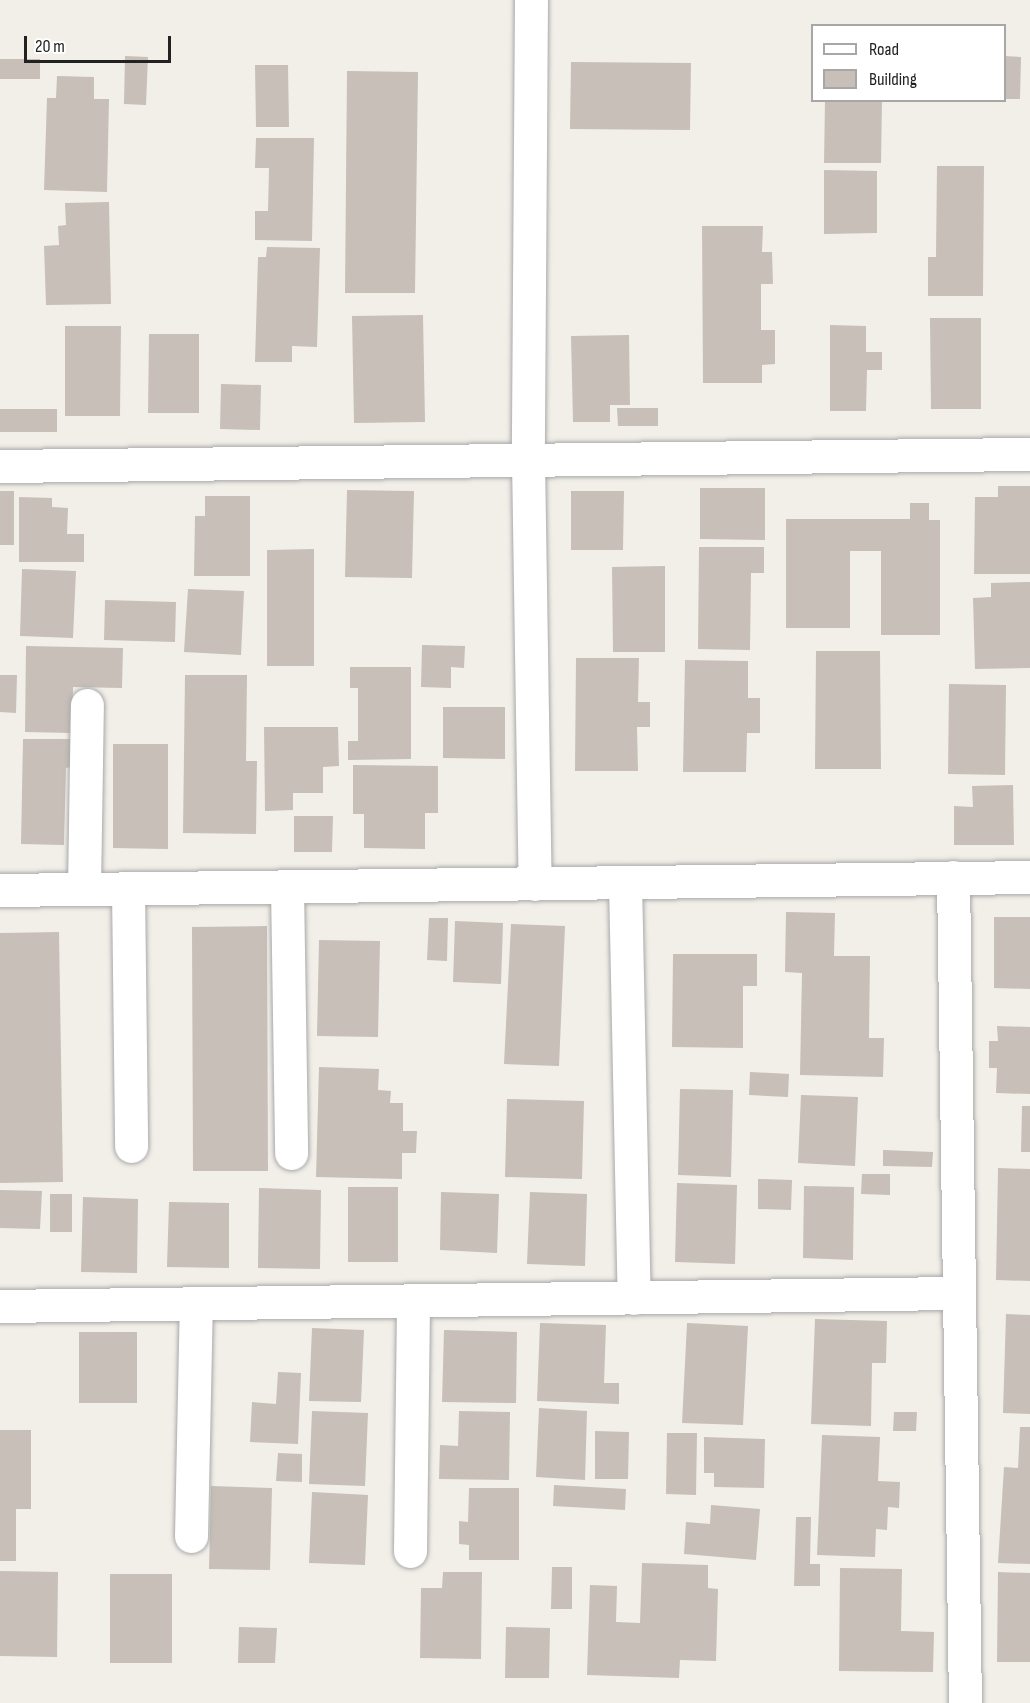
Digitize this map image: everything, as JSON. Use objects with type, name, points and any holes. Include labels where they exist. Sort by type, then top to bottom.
[{"type":"street","points":[[531,0],[528,459],[535,884]]},
{"type":"street","points":[[0,466],[1030,454]]},
{"type":"street","points":[[84,889],[87,705]]},
{"type":"street","points":[[0,890],[953,877],[1030,878]]},
{"type":"street","points":[[953,877],[964,1703]]},
{"type":"street","points":[[625,882],[634,1298]]},
{"type":"street","points":[[287,887],[291,1153]]},
{"type":"street","points":[[128,888],[131,1146]]},
{"type":"street","points":[[0,1306],[957,1293]]},
{"type":"street","points":[[410,1551],[413,1300]]},
{"type":"street","points":[[190,1536],[196,1304]]},
{"type":"building","points":[[125,56],[148,57],[146,105],[124,104]]},
{"type":"building","points":[[1006,56],[1021,57],[1020,99],[1006,99]]},
{"type":"building","points":[[0,59],[40,59],[40,79],[0,79]]},
{"type":"building","points":[[571,62],[691,63],[690,130],[570,129]]},
{"type":"building","points":[[255,65],[288,65],[289,127],[256,127]]},
{"type":"building","points":[[347,71],[418,72],[415,293],[345,293]]},
{"type":"building","points":[[57,76],[94,77],[94,99],[109,99],[107,192],[44,190],[47,98],[56,98]]},
{"type":"building","points":[[825,102],[882,102],[881,163],[824,163]]},
{"type":"building","points":[[256,138],[314,138],[312,241],[255,240],[255,211],[268,211],[269,168],[255,168]]},
{"type":"building","points":[[937,166],[984,166],[983,296],[928,296],[928,257],[936,257]]},
{"type":"building","points":[[824,170],[877,171],[877,233],[824,234]]},
{"type":"building","points":[[109,202],[111,304],[46,305],[44,246],[59,245],[58,226],[66,225],[65,203]]},
{"type":"building","points":[[702,226],[763,226],[762,252],[772,252],[773,284],[761,284],[761,330],[775,330],[775,364],[762,365],[762,383],[703,383]]},
{"type":"building","points":[[267,247],[320,248],[317,347],[292,346],[292,362],[255,362],[258,257],[266,257]]},
{"type":"building","points":[[423,315],[425,422],[354,423],[352,316]]},
{"type":"building","points":[[930,318],[981,318],[981,409],[931,409]]},
{"type":"building","points":[[830,325],[866,326],[866,352],[882,352],[882,370],[867,370],[866,411],[830,411]]},
{"type":"building","points":[[65,326],[121,326],[120,416],[65,416]]},
{"type":"building","points":[[149,334],[199,334],[199,413],[148,413]]},
{"type":"building","points":[[629,335],[630,405],[610,405],[610,422],[573,422],[571,336]]},
{"type":"building","points":[[221,384],[261,385],[260,430],[220,429]]},
{"type":"building","points":[[617,408],[658,408],[658,426],[618,426]]},
{"type":"building","points":[[0,409],[57,409],[57,432],[0,432]]},
{"type":"building","points":[[998,486],[1030,486],[1030,574],[974,574],[975,497],[998,497]]},
{"type":"building","points":[[700,488],[765,488],[765,540],[700,539]]},
{"type":"building","points":[[347,490],[414,491],[412,578],[345,577]]},
{"type":"building","points":[[0,491],[14,491],[14,545],[0,545]]},
{"type":"building","points":[[571,491],[624,491],[623,550],[571,550]]},
{"type":"building","points":[[205,496],[250,496],[250,576],[194,576],[195,516],[205,516]]},
{"type":"building","points":[[19,497],[52,498],[52,507],[68,508],[67,534],[84,534],[84,562],[19,562]]},
{"type":"building","points":[[910,503],[929,503],[929,520],[940,520],[940,635],[881,635],[881,551],[850,551],[850,628],[786,628],[786,519],[910,519]]},
{"type":"building","points":[[699,547],[764,547],[764,573],[751,573],[750,650],[698,649]]},
{"type":"building","points":[[314,549],[314,666],[267,666],[267,550]]},
{"type":"building","points":[[665,566],[665,652],[613,652],[612,567]]},
{"type":"building","points":[[22,569],[76,571],[73,638],[20,636]]},
{"type":"building","points":[[1030,582],[1030,668],[975,669],[973,598],[991,597],[991,583]]},
{"type":"building","points":[[188,589],[244,591],[241,655],[184,652]]},
{"type":"building","points":[[105,600],[176,602],[175,642],[104,640]]},
{"type":"building","points":[[422,645],[465,646],[464,668],[451,667],[451,688],[421,687]]},
{"type":"building","points":[[26,646],[123,648],[122,688],[73,687],[72,733],[25,732]]},
{"type":"building","points":[[816,651],[880,651],[881,769],[815,769]]},
{"type":"building","points":[[576,658],[639,658],[638,702],[650,702],[650,727],[637,727],[638,771],[575,771]]},
{"type":"building","points":[[685,660],[748,661],[748,698],[760,698],[760,733],[747,733],[746,772],[683,772]]},
{"type":"building","points":[[350,667],[411,667],[411,759],[348,760],[348,741],[358,741],[358,688],[350,688]]},
{"type":"building","points":[[0,675],[17,675],[16,713],[0,712]]},
{"type":"building","points":[[185,675],[247,675],[246,761],[257,761],[256,834],[183,833]]},
{"type":"building","points":[[949,684],[1006,685],[1005,775],[948,774]]},
{"type":"building","points":[[443,707],[505,707],[505,759],[443,758]]},
{"type":"building","points":[[264,727],[338,727],[339,766],[323,767],[323,793],[293,793],[293,810],[265,811]]},
{"type":"building","points":[[23,739],[72,739],[71,767],[66,768],[64,845],[21,844]]},
{"type":"building","points":[[113,744],[168,744],[168,849],[113,848]]},
{"type":"building","points":[[353,765],[438,766],[438,813],[425,813],[425,849],[364,848],[364,814],[353,814]]},
{"type":"building","points":[[1013,785],[1014,845],[954,845],[954,806],[973,807],[972,786]]},
{"type":"building","points":[[294,816],[333,816],[332,852],[294,852]]},
{"type":"building","points":[[786,912],[835,913],[834,956],[870,956],[869,1038],[884,1038],[883,1077],[800,1075],[802,973],[785,972]]},
{"type":"building","points":[[994,917],[1030,917],[1030,989],[994,988]]},
{"type":"building","points":[[429,918],[448,918],[447,961],[427,960]]},
{"type":"building","points":[[455,921],[503,923],[501,984],[453,982]]},
{"type":"building","points":[[511,924],[565,926],[559,1066],[504,1064]]},
{"type":"building","points":[[267,926],[268,1171],[193,1171],[192,927]]},
{"type":"building","points":[[59,932],[63,1182],[0,1183],[0,933]]},
{"type":"building","points":[[319,940],[380,941],[378,1037],[317,1036]]},
{"type":"building","points":[[673,954],[757,954],[757,986],[743,986],[743,1048],[672,1047]]},
{"type":"building","points":[[997,1026],[1030,1027],[1030,1094],[996,1093],[997,1068],[989,1068],[989,1041],[998,1041]]},
{"type":"building","points":[[319,1067],[379,1069],[378,1090],[391,1091],[390,1103],[403,1103],[403,1131],[417,1131],[416,1153],[402,1153],[402,1179],[316,1177]]},
{"type":"building","points":[[750,1072],[789,1074],[788,1097],[749,1095]]},
{"type":"building","points":[[680,1089],[733,1090],[731,1177],[678,1175]]},
{"type":"building","points":[[801,1095],[858,1097],[855,1166],[798,1163]]},
{"type":"building","points":[[507,1099],[584,1101],[582,1179],[505,1177]]},
{"type":"building","points":[[1022,1106],[1030,1106],[1030,1152],[1021,1152]]},
{"type":"building","points":[[883,1150],[933,1152],[932,1167],[883,1166]]},
{"type":"building","points":[[998,1168],[1030,1169],[1030,1281],[996,1280]]},
{"type":"building","points":[[862,1174],[890,1174],[890,1195],[861,1194]]},
{"type":"building","points":[[758,1179],[792,1180],[791,1210],[758,1209]]},
{"type":"building","points":[[677,1183],[737,1185],[735,1264],[675,1262]]},
{"type":"building","points":[[804,1186],[854,1187],[853,1260],[803,1258]]},
{"type":"building","points":[[348,1187],[398,1187],[398,1262],[348,1262]]},
{"type":"building","points":[[259,1188],[321,1190],[320,1269],[258,1268]]},
{"type":"building","points":[[0,1190],[42,1191],[40,1229],[0,1228]]},
{"type":"building","points":[[441,1192],[499,1194],[497,1253],[440,1250]]},
{"type":"building","points":[[530,1192],[587,1194],[585,1266],[527,1264]]},
{"type":"building","points":[[50,1194],[72,1194],[72,1232],[50,1232]]},
{"type":"building","points":[[83,1197],[138,1199],[137,1273],[81,1272]]},
{"type":"building","points":[[169,1202],[229,1203],[229,1268],[167,1267]]},
{"type":"building","points":[[1006,1314],[1030,1315],[1030,1414],[1003,1413]]},
{"type":"building","points":[[815,1319],[887,1321],[886,1363],[872,1363],[871,1426],[811,1424]]},
{"type":"building","points":[[540,1323],[606,1325],[604,1383],[619,1383],[619,1404],[537,1401]]},
{"type":"building","points":[[687,1323],[748,1326],[743,1425],[682,1423]]},
{"type":"building","points":[[312,1328],[364,1330],[361,1402],[309,1401]]},
{"type":"building","points":[[444,1330],[517,1332],[516,1403],[442,1402]]},
{"type":"building","points":[[79,1332],[137,1332],[137,1403],[79,1403]]},
{"type":"building","points":[[278,1372],[301,1373],[298,1444],[250,1442],[252,1402],[276,1404]]},
{"type":"building","points":[[539,1408],[587,1411],[585,1480],[536,1477]]},
{"type":"building","points":[[312,1411],[368,1413],[365,1486],[309,1484]]},
{"type":"building","points":[[459,1411],[510,1412],[509,1480],[439,1479],[440,1445],[458,1446]]},
{"type":"building","points":[[894,1412],[917,1412],[916,1431],[893,1431]]},
{"type":"building","points":[[1020,1427],[1030,1427],[1030,1564],[998,1563],[1004,1467],[1018,1468]]},
{"type":"building","points":[[0,1430],[31,1430],[31,1509],[16,1509],[16,1561],[0,1561]]},
{"type":"building","points":[[595,1431],[629,1432],[628,1479],[595,1479]]},
{"type":"building","points":[[667,1433],[697,1433],[696,1495],[666,1494]]},
{"type":"building","points":[[822,1435],[880,1437],[878,1481],[900,1482],[899,1508],[888,1507],[887,1530],[876,1529],[875,1557],[817,1555]]},
{"type":"building","points":[[704,1437],[765,1439],[764,1488],[714,1487],[714,1473],[704,1473]]},
{"type":"building","points":[[278,1453],[302,1454],[302,1482],[276,1481]]},
{"type":"building","points":[[554,1485],[626,1489],[625,1510],[553,1506]]},
{"type":"building","points":[[211,1486],[272,1488],[270,1570],[209,1569]]},
{"type":"building","points":[[469,1488],[519,1488],[519,1560],[469,1560],[469,1545],[459,1544],[459,1521],[468,1522]]},
{"type":"building","points":[[312,1492],[368,1495],[365,1565],[309,1563]]},
{"type":"building","points":[[711,1505],[760,1509],[756,1560],[684,1554],[686,1522],[710,1524]]},
{"type":"building","points":[[796,1517],[811,1517],[810,1564],[820,1564],[820,1586],[794,1586]]},
{"type":"building","points":[[642,1563],[708,1565],[708,1588],[718,1589],[716,1661],[680,1660],[679,1678],[587,1675],[590,1585],[617,1586],[616,1622],[640,1623]]},
{"type":"building","points":[[552,1567],[572,1567],[572,1609],[551,1609]]},
{"type":"building","points":[[840,1568],[902,1569],[901,1631],[934,1632],[933,1672],[839,1671]]},
{"type":"building","points":[[0,1571],[58,1572],[57,1657],[0,1656]]},
{"type":"building","points":[[443,1572],[482,1572],[481,1659],[420,1658],[421,1588],[442,1588]]},
{"type":"building","points":[[998,1572],[1030,1573],[1030,1662],[997,1662]]},
{"type":"building","points":[[110,1574],[172,1574],[172,1663],[110,1663]]},
{"type":"building","points":[[239,1627],[277,1628],[275,1663],[238,1663]]},
{"type":"building","points":[[506,1627],[550,1628],[549,1678],[505,1678]]}]
